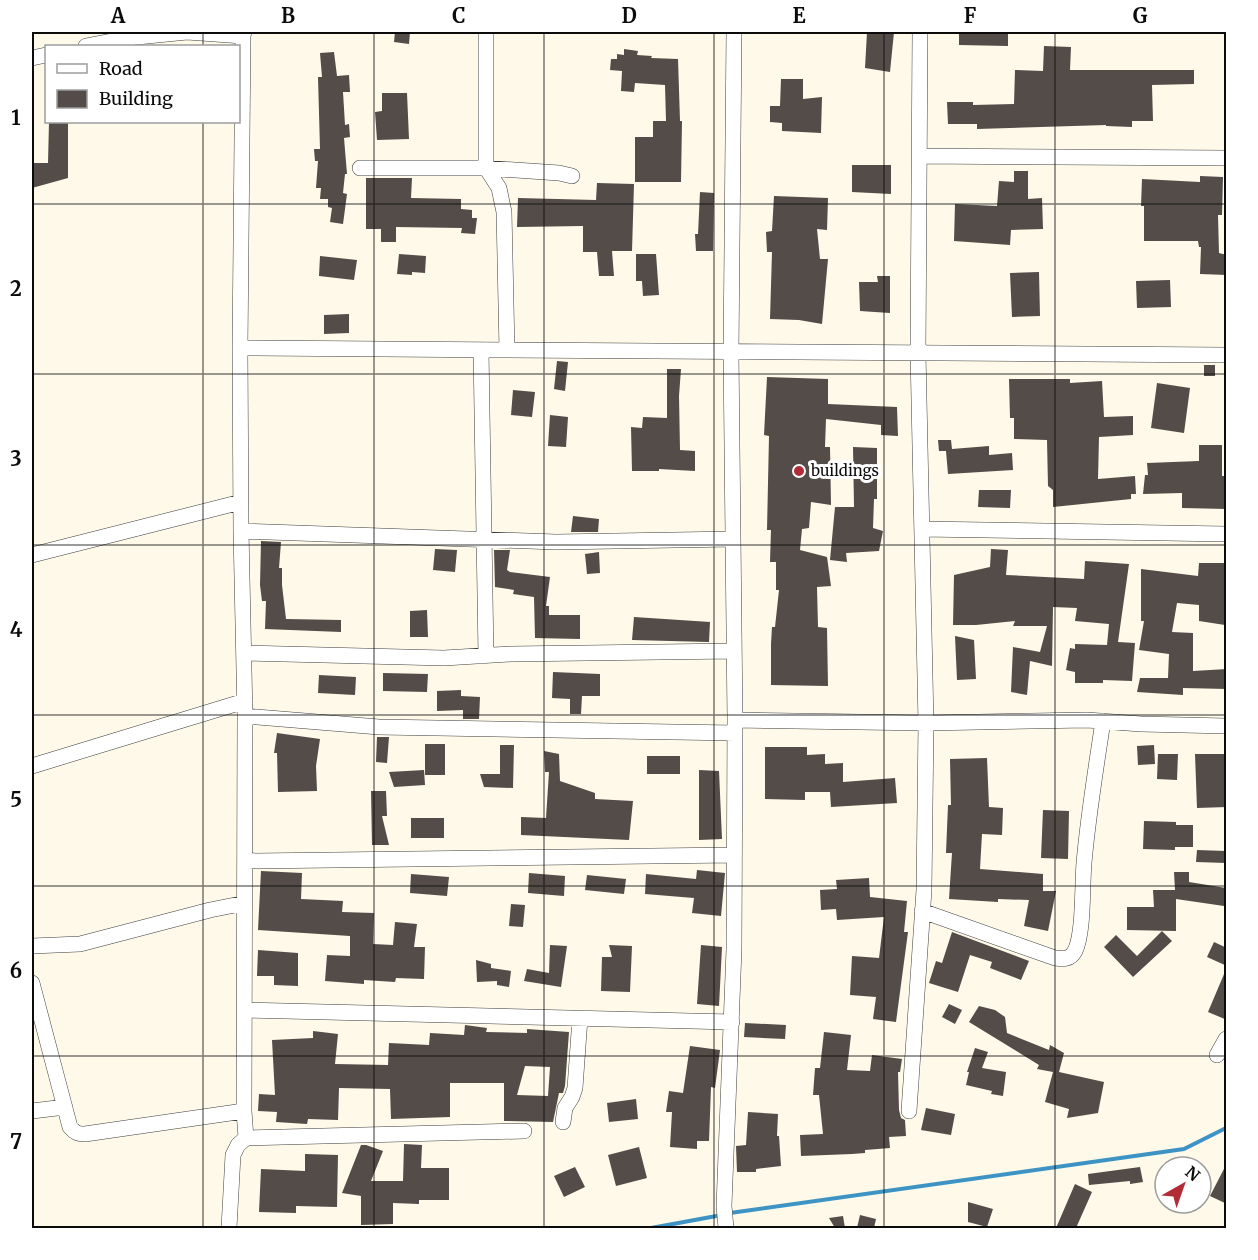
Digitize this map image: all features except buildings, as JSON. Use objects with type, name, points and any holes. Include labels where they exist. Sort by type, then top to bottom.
[{"type":"street","points":[[91,45],[127,38],[187,32],[243,34],[240,348],[241,531],[245,653],[244,1111],[246,1138]]},
{"type":"street","points":[[486,32],[486,168],[499,188],[504,212],[507,350]]},
{"type":"street","points":[[726,1225],[724,1206],[732,1022],[735,855],[731,353],[734,32]]},
{"type":"street","points":[[909,1111],[922,911],[926,723],[918,353],[920,32]]},
{"type":"street","points":[[920,156],[1227,158]]},
{"type":"street","points":[[360,168],[486,168],[572,176]]},
{"type":"street","points":[[240,348],[1227,355]]},
{"type":"street","points":[[481,350],[486,656]]},
{"type":"street","points":[[32,555],[241,502]]},
{"type":"street","points":[[921,529],[1227,534]]},
{"type":"street","points":[[241,531],[484,541],[733,539]]},
{"type":"street","points":[[245,653],[444,658],[511,654],[734,651]]},
{"type":"street","points":[[32,766],[245,709],[380,727],[735,726],[1102,721],[1227,726]]},
{"type":"street","points":[[922,911],[1055,958],[1070,957],[1075,950],[1079,936],[1084,863],[1102,721]]},
{"type":"street","points":[[245,861],[735,855]]},
{"type":"street","points":[[32,946],[80,944],[245,903]]},
{"type":"street","points":[[32,983],[70,1127],[79,1134],[244,1111]]},
{"type":"street","points":[[245,1010],[732,1022]]},
{"type":"street","points":[[563,1122],[565,1108],[573,1097],[575,1088],[580,1018]]},
{"type":"street","points":[[1217,1055],[1227,1040]]},
{"type":"street","points":[[32,1111],[65,1107]]},
{"type":"street","points":[[229,1228],[232,1155],[246,1138],[524,1131]]},
{"type":"waterway","points":[[730,1213],[1184,1149],[1226,1128]]},
{"type":"waterway","points":[[651,1228],[722,1215]]},
{"type":"place","name":"buildings","points":[[799,471]]}]
